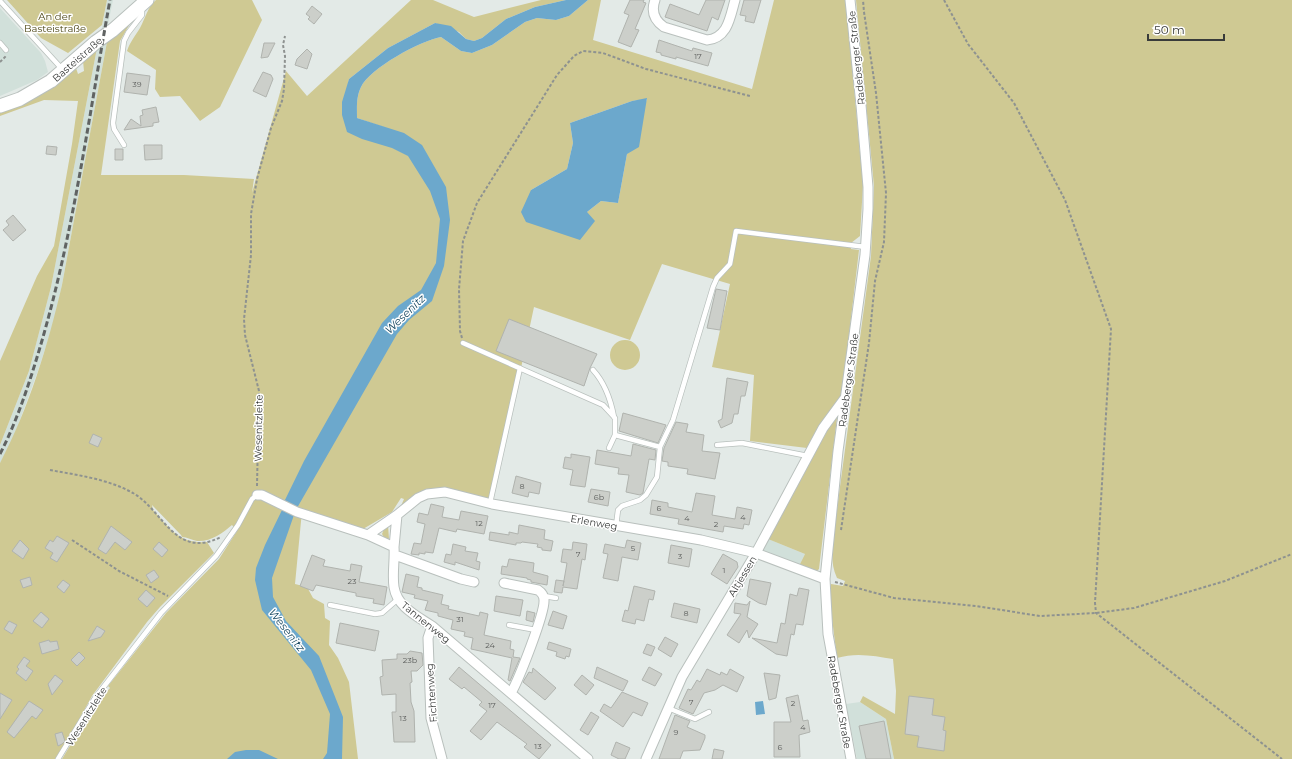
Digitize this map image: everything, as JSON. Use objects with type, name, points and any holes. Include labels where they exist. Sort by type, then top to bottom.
[{"type":"main road","name":"Basteistraße","points":[[0,106],[36,91],[64,71],[96,42],[145,2]]},
{"type":"street","points":[[655,0],[653,12],[659,24],[664,27],[707,40],[715,39],[723,33],[735,0]]},
{"type":"street","name":"Radeberger Straße","points":[[850,0],[868,187],[866,247],[838,451],[824,579],[828,634],[851,759]]},
{"type":"street","name":"Altjessen","points":[[646,759],[686,671],[756,553],[823,428],[846,396]]},
{"type":"street","name":"Erlenweg","points":[[368,535],[418,498],[445,492],[490,503],[701,540],[756,553],[824,579]]},
{"type":"street","points":[[257,495],[262,495],[297,512],[368,535],[395,551],[461,579],[474,582]]},
{"type":"street","points":[[395,551],[397,515]]},
{"type":"street","name":"Tannenweg","points":[[395,551],[394,587],[398,599],[405,608],[432,626],[588,759]]},
{"type":"street","points":[[504,583],[538,590],[544,596],[544,606],[536,630],[511,693]]},
{"type":"street","name":"Fichtenweg","points":[[432,626],[428,638],[431,718],[442,759]]},
{"type":"lane","points":[[0,1],[64,71]]},
{"type":"lane","points":[[124,145],[114,129],[113,123],[122,50],[128,33],[142,15],[145,2]]},
{"type":"lane","points":[[0,43],[6,50]]},
{"type":"lane","points":[[616,526],[618,510],[622,506],[640,500],[651,489],[657,477],[660,447],[673,420],[713,287],[717,278],[730,264],[736,231],[866,247]]},
{"type":"lane","points":[[463,343],[603,405],[615,418]]},
{"type":"lane","points":[[490,503],[520,368]]},
{"type":"lane","points":[[593,370],[597,375],[612,406],[615,418],[615,435],[609,448]]},
{"type":"lane","points":[[615,435],[660,447]]},
{"type":"lane","points":[[717,445],[742,443],[808,456]]},
{"type":"lane","name":"Wesenitzleite","points":[[58,759],[95,698],[149,627],[216,556],[238,525],[252,499],[257,495]]},
{"type":"lane","points":[[544,596],[556,598]]},
{"type":"lane","points":[[330,605],[375,614],[382,613],[398,599]]},
{"type":"lane","points":[[509,625],[536,630]]},
{"type":"lane","points":[[668,708],[695,720],[709,712]]},
{"type":"path","points":[[944,0],[968,44],[1014,103],[1065,200],[1111,329],[1095,603],[1096,613],[1282,759]]},
{"type":"path","name":"Wesenitzleite","points":[[257,495],[259,391],[245,335],[244,319],[251,255],[250,214],[257,179],[271,128],[282,101],[285,56],[283,44],[285,36]]},
{"type":"path","points":[[463,343],[460,331],[459,289],[463,241],[477,203],[556,75],[574,56],[583,51],[603,53],[646,69],[750,96]]},
{"type":"path","points":[[50,470],[98,480],[132,492],[145,502],[172,531],[182,539],[190,542],[203,542],[216,539],[238,525]]},
{"type":"path","points":[[72,540],[119,571],[174,599]]},
{"type":"path","points":[[824,579],[894,598],[976,606],[1040,616],[1096,613],[1134,608],[1225,581],[1292,554]]},
{"type":"shaded area","points":[[107,0],[113,0],[107,29],[101,33]]},
{"type":"shaded area","points":[[0,8],[41,53],[48,72],[37,80],[0,96]]},
{"type":"shaded area","points":[[107,42],[54,321],[39,368],[13,439],[0,463],[0,445],[29,371],[51,287],[97,48]]},
{"type":"shaded area","points":[[768,539],[805,554],[799,566],[762,550]]},
{"type":"shaded area","points":[[860,702],[886,719],[894,759],[857,759],[846,704]]},
{"type":"green space","name":"An der Basteistraße","points":[[7,0],[107,0],[102,25],[68,53],[41,38]]},
{"type":"green space","points":[[156,0],[252,0],[262,20],[220,107],[200,121],[180,96],[160,97],[155,89],[156,70],[127,51],[149,9]]},
{"type":"green space","points":[[411,0],[433,0],[474,17],[541,0],[566,0],[535,7],[506,19],[482,38],[474,41],[466,39],[459,32],[435,23],[388,48],[349,79],[342,115],[389,129],[357,118],[357,106],[359,91],[366,80],[374,72],[396,56],[421,44],[441,37],[461,51],[472,53],[492,45],[525,22],[537,18],[556,20],[569,16],[588,0],[601,0],[593,40],[752,89],[774,0],[846,0],[863,185],[860,236],[851,243],[851,249],[859,250],[842,395],[807,448],[750,441],[754,375],[712,367],[730,284],[662,264],[630,340],[534,307],[492,504],[436,493],[397,515],[404,499],[401,498],[392,512],[363,529],[302,511],[295,584],[307,587],[313,598],[324,604],[325,618],[330,621],[329,645],[338,658],[349,682],[358,759],[62,759],[94,706],[110,688],[108,686],[166,613],[219,559],[237,531],[232,525],[220,534],[207,540],[197,541],[182,537],[152,505],[153,510],[176,534],[189,541],[207,542],[214,553],[147,622],[92,696],[56,759],[0,759],[0,463],[29,398],[57,308],[107,42],[131,22],[120,41],[101,175],[184,175],[254,179],[252,193],[286,71],[307,96]],"holes":[[[647,99],[627,154],[618,203],[601,201],[587,212],[531,190],[567,169],[573,143],[570,123],[632,101]]]},
{"type":"green space","points":[[856,0],[1292,0],[1292,759],[894,759],[886,719],[860,702],[863,696],[895,714],[896,691],[893,659],[858,655],[837,658],[829,595],[831,584],[843,586],[845,581],[837,578],[832,559],[832,549],[871,256],[874,186]]},
{"type":"green space","points":[[97,48],[51,287],[29,371],[0,445],[0,361],[37,276],[54,246],[78,101],[44,100],[0,116],[0,113],[50,89],[76,68],[78,74],[84,71],[83,61]]},
{"type":"green space","points":[[625,340],[631,341],[639,349],[639,361],[631,369],[625,370],[619,369],[611,361],[610,355],[611,349],[619,341]]},
{"type":"green space","points":[[837,418],[819,569],[816,572],[799,566],[805,554],[768,539],[833,420]]},
{"type":"green space","points":[[388,525],[389,539],[384,537],[382,534],[385,527]]},
{"type":"water","name":"Wesenitz","points":[[566,0],[588,0],[569,16],[556,20],[537,18],[525,22],[492,45],[472,53],[461,51],[441,37],[421,44],[396,56],[374,72],[361,87],[357,106],[357,118],[404,133],[422,145],[446,187],[450,220],[444,266],[432,301],[409,320],[397,334],[297,508],[284,502],[304,461],[382,323],[398,306],[421,290],[436,263],[440,219],[430,191],[408,156],[392,148],[362,139],[347,132],[342,115],[342,102],[349,79],[388,48],[435,23],[451,26],[466,39],[474,41],[482,38],[506,19],[535,7]]},
{"type":"water","points":[[647,98],[639,147],[627,154],[618,203],[601,201],[587,212],[595,221],[580,240],[526,222],[521,212],[531,190],[567,169],[573,143],[570,123],[632,101]]},
{"type":"water","name":"Wesenitz","points":[[282,510],[294,515],[272,578],[273,597],[286,621],[319,656],[343,717],[342,759],[323,759],[327,753],[330,714],[311,670],[262,610],[255,580],[256,568]]},
{"type":"water","points":[[763,701],[765,714],[756,715],[755,702]]},
{"type":"water","points":[[259,750],[278,759],[227,759],[235,752]]},
{"type":"building","points":[[630,0],[644,0],[643,2],[646,3],[635,29],[639,30],[631,47],[618,42],[629,15],[624,13]]},
{"type":"building","points":[[706,0],[725,0],[718,20],[712,17],[707,31],[665,17],[670,4],[699,15]]},
{"type":"building","points":[[744,0],[761,0],[754,23],[745,21],[746,16],[740,15]]},
{"type":"building","points":[[312,6],[322,14],[314,24],[308,19],[310,17],[306,14]]},
{"type":"building","points":[[659,40],[692,51],[693,48],[712,53],[708,66],[676,57],[676,59],[661,55],[661,53],[656,52]]},
{"type":"building","points":[[264,43],[275,43],[268,57],[261,58]]},
{"type":"building","points":[[307,49],[312,54],[307,69],[295,65],[297,59]]},
{"type":"building","points":[[263,72],[271,75],[273,79],[266,97],[253,91]]},
{"type":"building","points":[[127,73],[150,76],[147,95],[124,92]]},
{"type":"building","points":[[156,107],[159,122],[153,123],[153,126],[124,130],[131,119],[141,126],[140,116],[143,115],[142,110]]},
{"type":"building","points":[[144,145],[162,145],[162,159],[145,160]]},
{"type":"building","points":[[47,146],[57,147],[56,155],[46,154]]},
{"type":"building","points":[[115,149],[123,149],[123,160],[115,160]]},
{"type":"building","points":[[13,215],[26,230],[13,241],[3,230],[9,225],[6,221]]},
{"type":"building","points":[[716,289],[727,291],[720,330],[707,328]]},
{"type":"building","points":[[509,319],[597,354],[590,368],[584,386],[496,351]]},
{"type":"building","points":[[727,378],[748,382],[745,396],[741,396],[738,414],[734,414],[732,423],[721,428],[718,421],[722,419]]},
{"type":"building","points":[[623,413],[666,425],[658,443],[619,431]]},
{"type":"building","points":[[676,422],[688,424],[686,432],[704,435],[702,451],[720,453],[715,479],[687,474],[688,469],[668,466],[668,462],[662,461],[664,448]]},
{"type":"building","points":[[93,434],[102,438],[98,447],[89,443]]},
{"type":"building","points":[[633,444],[656,450],[655,460],[649,459],[643,493],[640,495],[626,492],[629,475],[618,474],[619,468],[595,464],[597,450],[631,456]]},
{"type":"building","points":[[571,454],[590,457],[585,487],[570,485],[573,470],[563,468],[565,457],[571,458]]},
{"type":"building","points":[[516,476],[541,483],[539,494],[529,492],[528,497],[512,493]]},
{"type":"building","points":[[591,489],[610,492],[608,506],[588,502]]},
{"type":"building","points":[[696,493],[715,496],[712,515],[735,519],[737,507],[752,510],[749,525],[744,524],[743,529],[724,526],[723,532],[678,524],[679,519],[650,514],[652,500],[668,503],[668,507],[692,512]]},
{"type":"building","points":[[431,504],[444,507],[442,517],[459,520],[461,511],[488,516],[484,534],[457,529],[456,532],[439,528],[433,553],[425,552],[425,554],[419,553],[419,555],[411,554],[414,543],[421,544],[425,524],[417,522],[419,513],[428,515]]},
{"type":"building","points":[[519,525],[545,530],[544,539],[553,541],[551,551],[542,550],[542,548],[537,547],[538,544],[522,542],[516,543],[516,545],[489,540],[490,532],[509,535],[509,532],[518,534]]},
{"type":"building","points":[[111,526],[132,542],[125,550],[115,542],[106,554],[98,549]]},
{"type":"building","points":[[57,536],[69,543],[57,562],[50,558],[53,553],[45,548],[50,540],[53,542]]},
{"type":"building","points":[[20,540],[29,549],[23,559],[12,551]]},
{"type":"building","points":[[627,540],[641,543],[638,560],[622,557],[618,581],[603,578],[608,554],[603,553],[605,544],[625,548]]},
{"type":"building","points":[[159,542],[168,550],[162,557],[153,549]]},
{"type":"building","points":[[573,542],[587,544],[585,560],[582,559],[577,589],[563,587],[562,593],[554,592],[556,580],[564,581],[567,563],[561,562],[563,549],[572,550]]},
{"type":"building","points":[[453,544],[466,547],[465,551],[478,553],[476,561],[480,562],[479,570],[455,562],[455,565],[444,562],[446,554],[451,555]]},
{"type":"building","points":[[671,545],[692,549],[689,567],[668,563]]},
{"type":"building","points":[[723,554],[737,562],[738,567],[727,584],[711,574]]},
{"type":"building","points":[[312,555],[325,560],[323,566],[350,571],[351,564],[362,566],[359,582],[387,587],[384,605],[373,603],[374,599],[356,596],[356,593],[316,585],[313,591],[300,586]]},
{"type":"building","points":[[509,559],[534,563],[533,572],[548,576],[547,585],[531,582],[531,580],[527,578],[501,574],[502,566],[507,567]]},
{"type":"building","points":[[154,570],[159,577],[151,583],[146,575]]},
{"type":"building","points":[[406,574],[419,577],[417,587],[422,588],[422,590],[443,595],[441,604],[449,606],[448,609],[479,616],[480,612],[488,614],[484,635],[511,641],[510,649],[514,650],[513,657],[520,658],[510,681],[508,680],[512,658],[471,649],[473,638],[464,636],[465,632],[451,629],[453,620],[438,616],[438,613],[425,610],[428,601],[414,598],[415,595],[402,592]]},
{"type":"building","points":[[30,577],[32,585],[23,588],[20,580]]},
{"type":"building","points":[[750,579],[771,583],[766,605],[747,596]]},
{"type":"building","points":[[63,580],[70,585],[64,593],[57,587]]},
{"type":"building","points":[[634,586],[655,591],[653,600],[649,599],[644,621],[636,619],[635,624],[622,621],[625,610],[628,611]]},
{"type":"building","points":[[799,588],[809,590],[803,625],[796,624],[794,635],[791,634],[787,656],[776,654],[752,638],[777,643],[781,623],[785,624],[790,594],[797,596]]},
{"type":"building","points":[[146,590],[155,598],[147,607],[138,599]]},
{"type":"building","points":[[496,596],[523,600],[520,616],[494,611]]},
{"type":"building","points":[[750,601],[747,617],[758,624],[749,638],[747,630],[739,643],[727,635],[741,614],[734,613],[735,603],[747,605]]},
{"type":"building","points":[[674,603],[700,609],[697,623],[671,617]]},
{"type":"building","points":[[527,611],[535,613],[533,622],[526,620]]},
{"type":"building","points":[[553,611],[567,616],[563,629],[548,625]]},
{"type":"building","points":[[41,612],[49,619],[42,628],[33,621]]},
{"type":"building","points":[[9,621],[17,625],[12,634],[4,629]]},
{"type":"building","points":[[340,623],[379,631],[375,651],[336,643]]},
{"type":"building","points":[[97,626],[105,631],[101,637],[88,641]]},
{"type":"building","points":[[665,637],[678,644],[671,657],[658,649]]},
{"type":"building","points":[[49,640],[50,642],[57,641],[59,649],[42,654],[39,643]]},
{"type":"building","points":[[549,642],[571,649],[569,657],[566,656],[565,659],[556,656],[557,652],[547,649]]},
{"type":"building","points":[[647,644],[655,647],[651,656],[643,653]]},
{"type":"building","points":[[410,651],[422,653],[423,665],[417,671],[411,671],[411,702],[414,711],[415,742],[394,742],[392,712],[396,712],[396,694],[382,695],[380,677],[383,676],[382,660],[397,659],[397,654],[407,654]]},
{"type":"building","points":[[79,652],[85,658],[77,666],[71,660]]},
{"type":"building","points":[[24,657],[30,661],[26,666],[33,671],[26,681],[16,673],[19,669],[17,667]]},
{"type":"building","points":[[459,667],[551,745],[539,759],[524,747],[527,744],[497,722],[481,740],[470,731],[487,711],[479,705],[482,702],[464,687],[462,689],[449,679]]},
{"type":"building","points":[[597,667],[628,681],[623,691],[594,678]]},
{"type":"building","points":[[649,667],[662,674],[655,686],[642,680]]},
{"type":"building","points":[[533,668],[556,688],[545,700],[523,682],[529,672],[532,673]]},
{"type":"building","points":[[707,669],[720,675],[721,672],[727,675],[730,669],[744,677],[737,692],[723,685],[715,690],[704,693],[693,714],[679,708],[688,689],[691,690],[697,680],[700,682]]},
{"type":"building","points":[[764,673],[780,675],[776,698],[769,700]]},
{"type":"building","points":[[55,675],[63,681],[52,695],[48,684]]},
{"type":"building","points":[[582,675],[594,685],[586,695],[574,685]]},
{"type":"building","points":[[622,692],[648,703],[642,716],[633,712],[623,727],[600,711],[604,704],[611,708]]},
{"type":"building","points":[[0,693],[12,700],[0,719]]},
{"type":"building","points":[[798,695],[803,721],[808,720],[810,732],[799,735],[800,757],[774,757],[774,722],[791,722],[786,698]]},
{"type":"building","points":[[909,696],[934,699],[932,715],[945,717],[943,730],[946,731],[944,751],[917,747],[919,736],[905,734]]},
{"type":"building","points":[[29,701],[43,710],[36,719],[32,716],[14,738],[7,732]]},
{"type":"building","points":[[591,712],[599,717],[588,735],[580,730]]},
{"type":"building","points":[[675,715],[690,721],[687,727],[705,735],[705,738],[700,750],[683,751],[680,759],[659,759]]},
{"type":"building","points":[[884,721],[891,759],[866,759],[859,726]]},
{"type":"building","points":[[62,732],[65,741],[58,746],[55,734]]},
{"type":"building","points":[[616,742],[630,748],[625,759],[619,759],[611,755]]},
{"type":"building","points":[[714,749],[724,751],[722,759],[712,759]]},
{"type":"railway","points":[[0,454],[18,414],[28,386],[53,301],[72,216],[110,0]]}]
